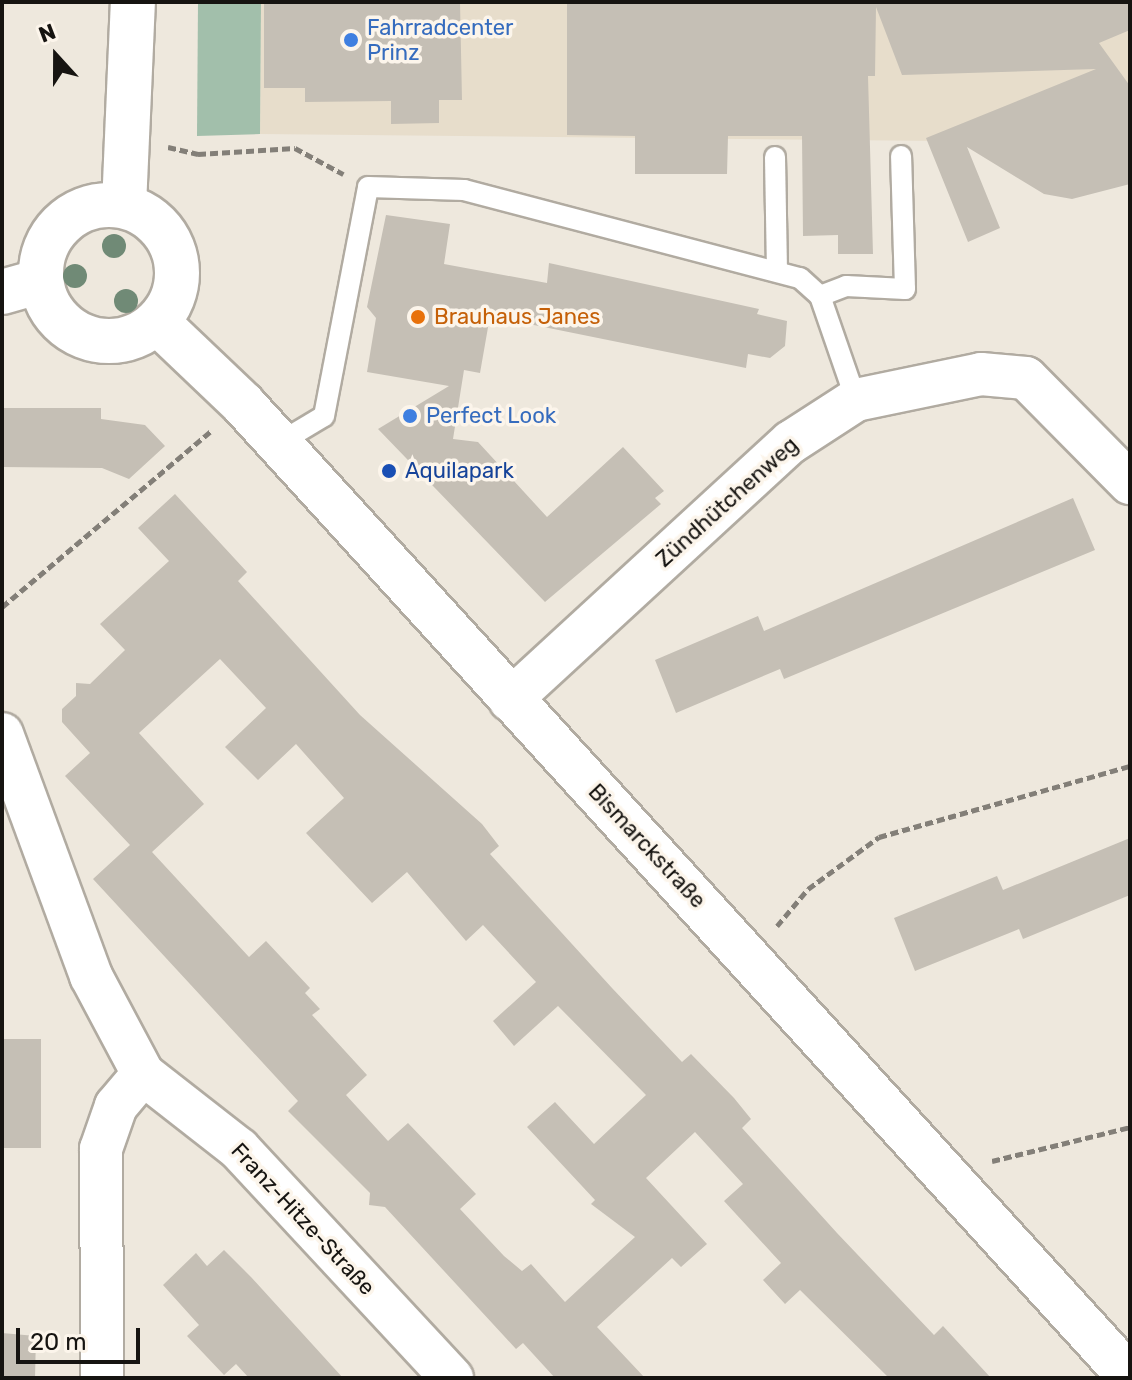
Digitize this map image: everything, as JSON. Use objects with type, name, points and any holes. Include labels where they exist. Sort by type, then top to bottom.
[{"type":"main road","points":[[124,206],[133,2]]},
{"type":"main road","points":[[92,206],[124,206],[152,219],[171,243],[176,284],[157,322],[131,337],[101,341],[72,331],[21,287],[63,222],[92,206]]},
{"type":"main road","name":"Bismarckstraße","points":[[157,322],[279,443],[1130,1377]]},
{"type":"street","name":"Zündhütchenweg","points":[[510,700],[791,442],[856,400],[981,374],[1026,378],[1130,483]]},
{"type":"street","points":[[2,734],[91,976],[143,1074],[116,1106],[101,1149],[102,1378]]},
{"type":"street","name":"Franz-Hitze-Straße","points":[[143,1074],[239,1149],[452,1378]]},
{"type":"lane","points":[[820,296],[846,286],[905,289],[901,156]]},
{"type":"lane","points":[[775,157],[777,270]]},
{"type":"lane","points":[[279,443],[324,416],[368,187],[464,190],[777,270],[820,296],[856,400]]},
{"type":"path","points":[[129,139],[198,154],[295,148],[368,187]]},
{"type":"path","points":[[2,607],[243,404]]},
{"type":"path","points":[[750,957],[808,889],[879,837],[1130,766]]},
{"type":"path","points":[[951,1179],[1017,1149],[1130,1127]]},
{"type":"shaded area","points":[[261,2],[1130,2],[1130,143],[260,134]]},
{"type":"green space","points":[[198,2],[261,2],[260,134],[197,136]]},
{"type":"building","name":"Fahrradcenter Prinz","points":[[264,2],[460,2],[462,100],[439,100],[439,123],[391,124],[391,101],[305,102],[305,88],[264,88]]},
{"type":"building","points":[[567,2],[1130,2],[1130,30],[1099,43],[1130,86],[1130,184],[1072,199],[1044,194],[967,147],[1000,228],[968,242],[926,138],[1096,69],[902,75],[876,7],[875,76],[868,76],[873,254],[838,254],[838,235],[803,236],[802,136],[728,136],[727,174],[635,174],[635,136],[567,135]]},
{"type":"building","points":[[386,215],[450,224],[444,264],[547,283],[549,263],[759,309],[757,314],[787,321],[785,346],[770,358],[748,354],[746,368],[490,316],[480,373],[464,370],[453,439],[478,442],[547,517],[623,447],[664,491],[655,498],[661,504],[545,602],[378,429],[449,386],[367,372],[376,318],[367,307]]},
{"type":"building","points":[[2,408],[101,408],[101,419],[145,425],[165,446],[129,479],[102,468],[2,467]]},
{"type":"building","points":[[175,494],[247,572],[238,581],[360,715],[482,824],[499,846],[490,854],[612,988],[682,1062],[691,1054],[734,1098],[751,1119],[742,1128],[837,1233],[934,1335],[943,1326],[991,1378],[889,1378],[800,1290],[785,1304],[763,1280],[781,1263],[724,1201],[743,1184],[695,1132],[646,1178],[707,1244],[681,1267],[672,1258],[597,1327],[645,1378],[555,1378],[523,1343],[516,1349],[385,1207],[369,1205],[370,1193],[288,1111],[298,1101],[93,879],[130,845],[65,776],[90,753],[62,722],[62,709],[76,696],[76,683],[90,684],[125,650],[100,624],[169,561],[138,528]],"holes":[[[220,659],[266,708],[225,747],[258,780],[296,744],[344,798],[306,833],[372,903],[407,872],[466,941],[483,925],[536,982],[493,1021],[514,1046],[558,1006],[646,1095],[594,1144],[555,1102],[527,1127],[595,1200],[591,1204],[635,1237],[565,1302],[531,1264],[522,1271],[504,1256],[460,1209],[476,1194],[408,1123],[388,1141],[346,1095],[367,1075],[312,1015],[320,1009],[305,993],[310,988],[266,941],[249,957],[152,852],[204,804],[139,733]]]},
{"type":"building","points":[[1073,498],[1095,550],[784,679],[780,669],[676,713],[655,660],[758,616],[764,631]]},
{"type":"building","points":[[1130,838],[1130,895],[1023,939],[1019,929],[915,971],[894,918],[997,876],[1003,890]]},
{"type":"building","points":[[2,1039],[41,1039],[41,1148],[2,1148]]},
{"type":"building","points":[[224,1250],[343,1378],[249,1378],[236,1364],[224,1375],[187,1336],[199,1325],[163,1285],[196,1253],[207,1266]]},
{"type":"building","points":[[2,1333],[36,1336],[35,1378],[2,1378]]},
{"type":"place","name":"Fahrradcenter Prinz","points":[[351,40]]},
{"type":"place","name":"Brauhaus Janes","points":[[418,317]]},
{"type":"place","name":"Perfect Look","points":[[410,416]]},
{"type":"place","name":"Aquilapark","points":[[389,471]]}]
